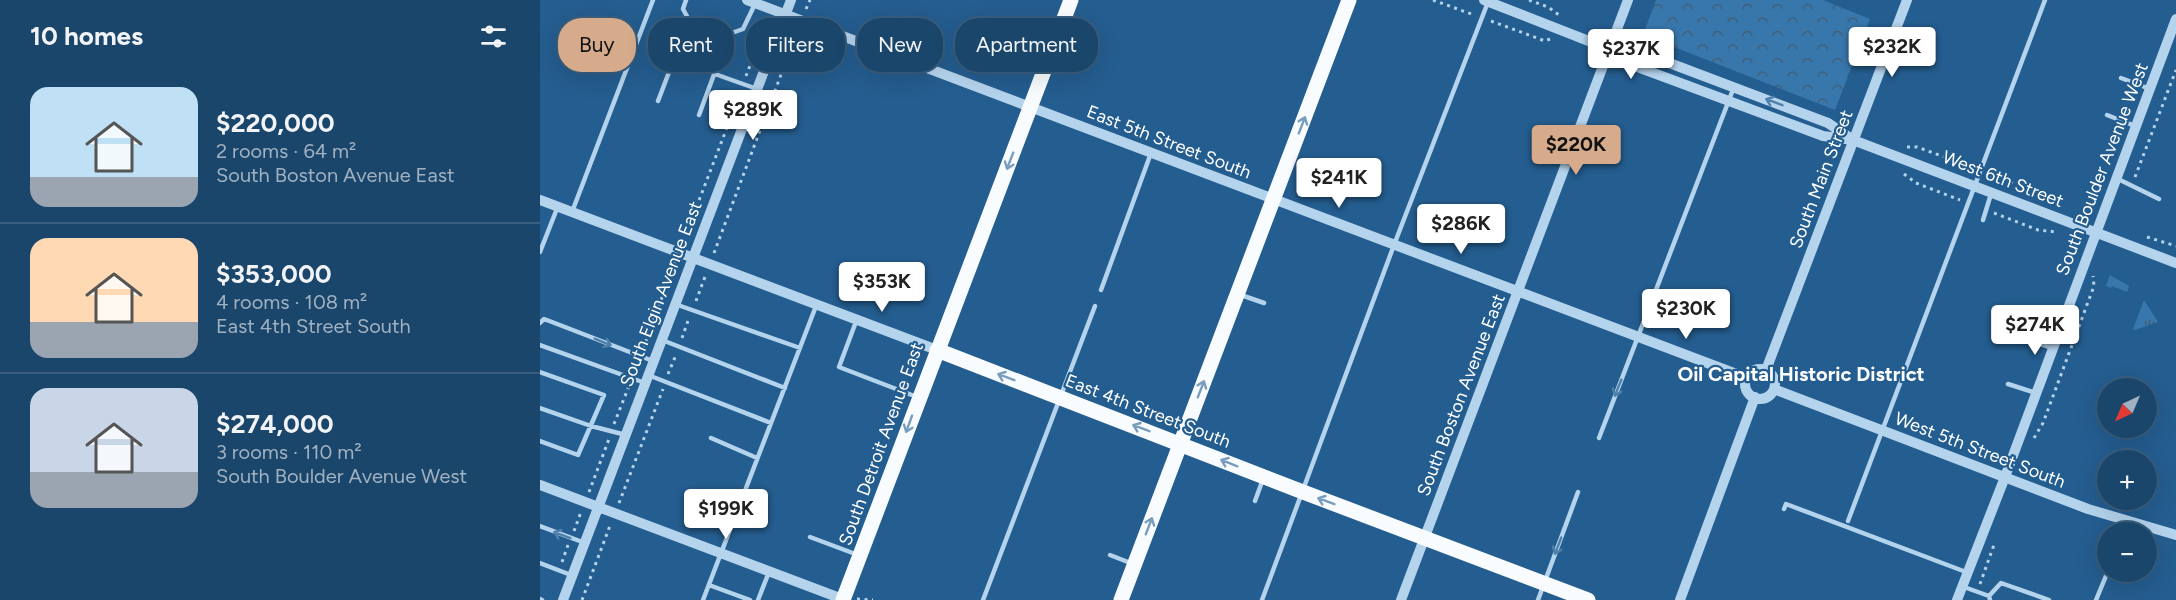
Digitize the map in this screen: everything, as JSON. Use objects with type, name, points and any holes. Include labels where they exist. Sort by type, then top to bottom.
[{"type":"main road","name":"South Detroit Avenue East","points":[[844,600],[1071,0]]},
{"type":"main road","points":[[1121,600],[1349,0]]},
{"type":"main road","name":"East 4th Street South","points":[[937,350],[1588,600]]},
{"type":"street","name":"South Elgin Avenue East","points":[[563,600],[791,0]]},
{"type":"street","name":"South Boston Avenue East","points":[[1401,600],[1628,0]]},
{"type":"street","name":"South Main Street","points":[[1766,370],[1907,0]]},
{"type":"street","points":[[1487,1],[1506,4],[1564,32],[1609,49],[1624,62],[1823,136],[1853,140]]},
{"type":"street","name":"East 5th Street South","points":[[751,2],[794,18]]},
{"type":"street","name":"South Boulder Avenue West","points":[[1957,600],[2135,126],[2173,36],[2176,19]]},
{"type":"street","name":"East 5th Street South","points":[[845,37],[1747,378]]},
{"type":"street","points":[[1609,49],[1630,48],[1828,123],[1853,140]]},
{"type":"street","name":"West 6th Street","points":[[1853,140],[2176,263]]},
{"type":"street","name":"East 4th Street South","points":[[540,200],[937,350]]},
{"type":"street","points":[[1755,370],[1766,370],[1774,377],[1774,389],[1768,397],[1761,399],[1755,397],[1747,389],[1747,378],[1755,370]]},
{"type":"street","name":"West 5th Street South","points":[[1774,389],[2088,509],[2176,535]]},
{"type":"street","points":[[1680,600],[1755,397]]},
{"type":"street","points":[[540,485],[844,600]]},
{"type":"lane","points":[[572,212],[653,0]]},
{"type":"lane","points":[[658,101],[689,20],[683,9],[686,0]]},
{"type":"lane","points":[[1848,521],[2045,0]]},
{"type":"lane","points":[[1262,600],[1487,1]]},
{"type":"lane","points":[[699,116],[729,34],[743,29],[751,2]]},
{"type":"lane","points":[[715,74],[757,89]]},
{"type":"lane","points":[[2121,78],[2150,89]]},
{"type":"lane","points":[[1599,438],[1734,87]]},
{"type":"lane","points":[[2107,115],[2135,126]]},
{"type":"lane","points":[[1101,290],[1151,153]]},
{"type":"lane","points":[[2116,178],[2159,199]]},
{"type":"lane","points":[[1983,220],[1991,193]]},
{"type":"lane","points":[[540,252],[558,206]]},
{"type":"lane","points":[[1238,294],[1264,303]]},
{"type":"lane","points":[[675,304],[800,348]]},
{"type":"lane","points":[[703,600],[817,304]]},
{"type":"lane","points":[[982,600],[1095,306]]},
{"type":"lane","points":[[857,319],[839,368],[919,398]]},
{"type":"lane","points":[[540,322],[552,321],[653,362]]},
{"type":"lane","points":[[662,340],[785,388]]},
{"type":"lane","points":[[2028,340],[2053,348]]},
{"type":"lane","points":[[540,345],[647,379],[771,423]]},
{"type":"lane","points":[[540,372],[604,395],[579,455],[540,441]]},
{"type":"lane","points":[[2008,384],[2036,393]]},
{"type":"lane","points":[[540,408],[591,426],[626,435]]},
{"type":"lane","points":[[711,438],[758,458]]},
{"type":"lane","points":[[1255,501],[1264,477]]},
{"type":"lane","points":[[1538,600],[1578,492]]},
{"type":"lane","points":[[1784,509],[1786,504],[1968,572]]},
{"type":"lane","points":[[540,526],[585,543]]},
{"type":"lane","points":[[810,537],[860,556]]},
{"type":"lane","points":[[1110,555],[1135,564]]},
{"type":"lane","points":[[540,563],[573,575]]},
{"type":"lane","points":[[758,600],[769,572]]},
{"type":"lane","points":[[2096,600],[2103,582]]},
{"type":"lane","points":[[1962,586],[1989,598],[2001,583],[2049,600]]},
{"type":"lane","points":[[709,585],[750,600]]},
{"type":"path","points":[[1433,0],[1545,41],[1564,32]]},
{"type":"path","name":"South Elgin Avenue East","points":[[680,252],[772,9]]},
{"type":"path","name":"South Boulder Avenue West","points":[[2131,184],[2176,70]]},
{"type":"path","name":"South Elgin Avenue East","points":[[710,263],[783,72]]},
{"type":"path","name":"South Boulder Avenue West","points":[[2031,442],[2043,423],[2094,286],[2093,270]]},
{"type":"path","points":[[559,570],[585,502]]},
{"type":"path","points":[[582,600],[615,513]]},
{"type":"green space","points":[[1656,0],[1823,0],[1870,19],[1835,110],[1643,35]]},
{"type":"green space","points":[[2110,275],[2129,286],[2127,292],[2106,286]]},
{"type":"green space","points":[[2144,300],[2158,322],[2135,330],[2133,329]]},
{"type":"district","name":"Oil Capital Historic District","points":[[1801,374]]}]
